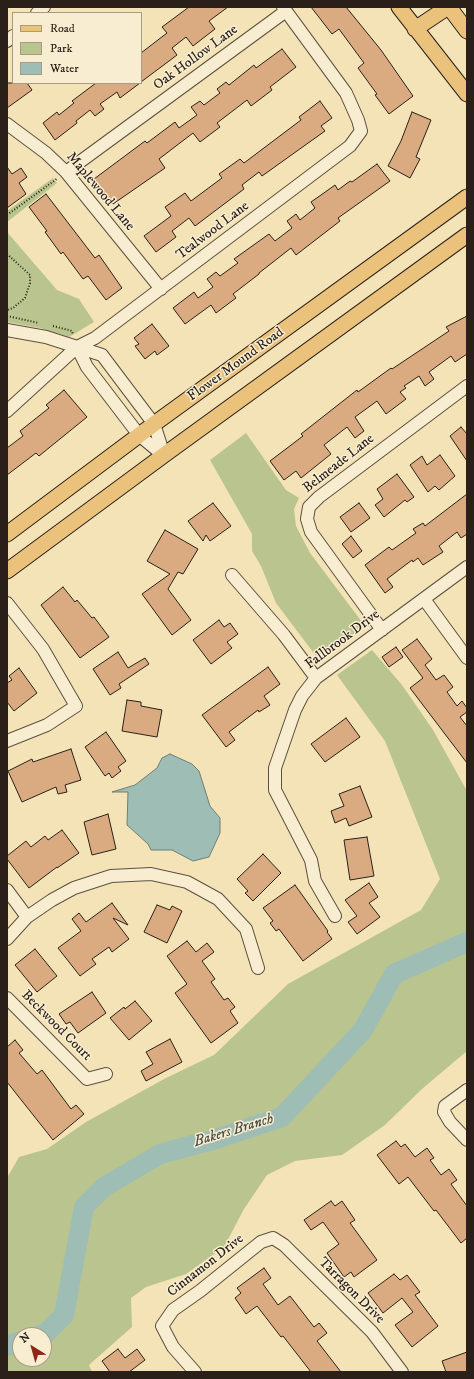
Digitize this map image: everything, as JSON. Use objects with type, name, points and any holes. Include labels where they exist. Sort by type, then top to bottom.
[{"type":"main road","points":[[399,7],[467,94]]},
{"type":"main road","points":[[415,29],[449,7],[467,31]]},
{"type":"main road","name":"Flower Mound Road","points":[[7,534],[154,424],[467,197]]},
{"type":"main road","points":[[7,571],[467,235]]},
{"type":"street","name":"Tealwood Lane","points":[[7,411],[77,348],[95,338],[350,146],[361,131],[358,120],[346,93],[285,9]]},
{"type":"street","name":"Oak Hollow Lane","points":[[66,172],[285,9]]},
{"type":"street","name":"Maplewood Lane","points":[[7,124],[46,154],[66,172],[161,289]]},
{"type":"street","points":[[7,330],[46,337],[102,355],[154,424],[164,455]]},
{"type":"street","points":[[77,348],[87,367],[139,435],[164,455]]},
{"type":"street","name":"Belmeade Lane","points":[[382,630],[311,532],[307,519],[309,507],[319,497],[467,386]]},
{"type":"street","name":"Fallbrook Drive","points":[[335,916],[315,881],[311,860],[275,790],[275,768],[295,710],[302,696],[316,678],[467,567]]},
{"type":"street","points":[[232,575],[284,635],[316,678]]},
{"type":"street","points":[[424,599],[467,658]]},
{"type":"street","points":[[7,603],[43,649],[76,706],[47,725],[7,741]]},
{"type":"street","points":[[7,939],[27,918],[52,900],[74,888],[111,876],[151,874],[187,882],[218,899],[246,929],[258,968]]},
{"type":"street","points":[[7,890],[27,918]]},
{"type":"street","name":"Beckwood Court","points":[[7,998],[87,1079],[106,1074]]},
{"type":"street","points":[[467,1090],[445,1106],[444,1112],[450,1122],[467,1140]]},
{"type":"street","name":"Cinnamon Drive","points":[[195,1372],[173,1347],[162,1326],[173,1310],[200,1291],[261,1242],[273,1238]]},
{"type":"street","name":"Tarragon Drive","points":[[273,1238],[284,1245],[372,1332],[402,1372]]},
{"type":"path","points":[[7,215],[66,172]]},
{"type":"path","points":[[7,254],[30,275],[30,283],[25,298],[13,308],[7,310]]},
{"type":"green space","points":[[53,178],[57,183],[7,222],[7,211]]},
{"type":"green space","points":[[7,232],[57,290],[79,299],[94,322],[69,337],[40,328],[7,322]]},
{"type":"green space","points":[[246,433],[286,490],[299,498],[294,509],[296,526],[310,553],[365,626],[319,660],[276,603],[261,566],[252,551],[252,534],[210,460]]},
{"type":"green space","points":[[372,650],[402,685],[433,730],[467,791],[467,1051],[422,1089],[385,1125],[342,1155],[295,1161],[267,1175],[244,1209],[224,1247],[186,1274],[146,1287],[131,1298],[132,1327],[89,1365],[92,1372],[7,1372],[7,1178],[19,1157],[47,1149],[86,1122],[166,1078],[214,1055],[288,984],[421,910],[440,879],[385,741],[337,675]]},
{"type":"water","points":[[170,754],[192,764],[199,771],[210,806],[220,818],[220,833],[209,857],[193,861],[172,850],[151,850],[148,844],[127,825],[128,792],[112,792],[135,785],[157,768],[162,758]]},
{"type":"building","points":[[189,7],[228,7],[209,21],[215,29],[193,46],[186,37],[172,48],[177,55],[142,81],[142,52],[167,33],[162,27]]},
{"type":"building","points":[[311,7],[346,7],[381,50],[413,96],[389,114],[375,95],[377,94],[358,68],[364,63],[339,29],[332,34]]},
{"type":"building","points":[[282,49],[296,67],[270,87],[272,90],[251,106],[247,100],[217,123],[220,127],[200,142],[193,133],[159,159],[165,168],[113,204],[94,179],[145,141],[147,143],[175,122],[179,128],[197,115],[191,107],[200,101],[204,105],[220,93],[217,89],[226,82],[229,85],[254,65],[256,68]]},
{"type":"building","points":[[7,83],[28,84],[32,90],[7,108]]},
{"type":"building","points":[[95,84],[139,84],[120,98],[117,92],[100,104],[104,109],[95,116],[90,110],[76,121],[77,123],[55,140],[43,123],[57,112],[59,115],[74,103],[72,101]]},
{"type":"building","points":[[320,101],[332,118],[321,126],[325,131],[262,176],[259,172],[242,185],[244,189],[195,226],[189,218],[172,231],[176,237],[156,252],[144,236],[171,216],[165,207],[185,193],[191,201],[222,178],[219,174],[240,159],[244,163],[301,120],[299,117]]},
{"type":"building","points":[[412,112],[431,120],[416,157],[420,159],[410,178],[388,166],[401,141]]},
{"type":"building","points":[[377,164],[390,181],[338,218],[340,221],[296,255],[291,248],[233,294],[236,298],[216,313],[211,305],[185,324],[173,308],[194,292],[198,298],[213,287],[207,279],[216,272],[220,276],[238,263],[234,259],[269,234],[275,241],[292,228],[287,221],[296,214],[300,220],[315,208],[311,202],[335,185],[338,190],[350,181],[352,182]]},
{"type":"building","points":[[7,167],[12,174],[21,168],[27,177],[19,183],[26,194],[7,208]]},
{"type":"building","points":[[46,194],[95,258],[99,255],[122,288],[106,300],[88,276],[83,279],[63,252],[61,254],[45,232],[47,231],[29,207]]},
{"type":"building","points":[[467,316],[467,354],[455,362],[451,356],[429,372],[434,379],[425,386],[419,376],[404,386],[406,388],[400,392],[406,399],[386,414],[377,401],[355,417],[364,431],[355,438],[347,427],[324,445],[331,454],[301,478],[296,471],[284,480],[270,461],[303,436],[301,434],[357,390],[358,392],[391,368],[392,369],[449,331],[446,327]]},
{"type":"building","points":[[152,324],[169,346],[157,355],[155,351],[145,359],[135,346],[139,344],[134,338]]},
{"type":"building","points":[[64,390],[87,417],[39,456],[36,453],[7,475],[7,448],[23,436],[20,431],[49,408],[46,405]]},
{"type":"building","points":[[461,427],[467,434],[467,461],[450,436]]},
{"type":"building","points":[[440,455],[455,476],[439,490],[435,486],[428,492],[410,465],[422,456],[427,465]]},
{"type":"building","points":[[397,474],[414,497],[407,502],[405,500],[384,517],[375,505],[383,499],[377,489]]},
{"type":"building","points":[[467,494],[467,534],[461,538],[457,532],[439,546],[443,552],[423,565],[418,558],[413,562],[412,560],[387,579],[393,587],[385,593],[365,565],[389,547],[392,550],[416,533],[413,529],[423,523],[425,526]]},
{"type":"building","points":[[213,503],[231,526],[210,541],[206,535],[203,541],[188,521]]},
{"type":"building","points":[[359,503],[370,518],[351,532],[340,517]]},
{"type":"building","points":[[165,530],[198,549],[183,574],[178,572],[168,589],[191,620],[172,635],[142,594],[170,574],[147,561]]},
{"type":"building","points":[[351,536],[362,551],[353,558],[342,544]]},
{"type":"building","points":[[63,587],[75,602],[77,600],[92,618],[94,617],[109,637],[80,658],[41,605]]},
{"type":"building","points":[[219,620],[224,627],[230,623],[238,634],[227,642],[232,648],[211,664],[193,640]]},
{"type":"building","points":[[417,639],[432,659],[425,665],[436,680],[444,675],[453,687],[447,692],[457,706],[462,701],[467,708],[467,712],[460,717],[467,726],[467,763],[410,688],[423,678],[402,650]]},
{"type":"building","points":[[396,647],[403,657],[389,667],[382,657]]},
{"type":"building","points":[[118,652],[128,668],[145,658],[149,664],[119,684],[121,688],[110,695],[93,669]]},
{"type":"building","points":[[268,667],[280,684],[264,696],[270,705],[259,712],[258,710],[229,732],[235,740],[226,747],[202,715]]},
{"type":"building","points":[[19,668],[37,693],[14,711],[7,702],[7,683],[12,680],[9,676]]},
{"type":"building","points":[[127,700],[141,702],[141,706],[162,710],[157,737],[122,731]]},
{"type":"building","points":[[346,718],[360,737],[325,762],[311,744]]},
{"type":"building","points":[[106,732],[126,761],[118,767],[121,771],[112,778],[109,773],[105,776],[85,747]]},
{"type":"building","points":[[71,749],[81,780],[65,785],[67,792],[58,794],[56,787],[22,802],[8,771],[32,759],[33,762]]},
{"type":"building","points":[[360,786],[372,817],[349,826],[346,818],[335,823],[331,811],[344,806],[339,794]]},
{"type":"building","points":[[108,814],[116,849],[92,855],[84,822]]},
{"type":"building","points":[[62,830],[79,853],[29,888],[7,859],[7,856],[26,841],[31,847],[45,836],[48,840]]},
{"type":"building","points":[[367,837],[374,876],[350,880],[344,840]]},
{"type":"building","points":[[263,854],[281,873],[253,901],[245,893],[248,891],[237,879]]},
{"type":"building","points":[[369,883],[378,897],[369,903],[380,917],[357,934],[348,922],[357,916],[345,900]]},
{"type":"building","points":[[295,885],[328,931],[327,932],[332,939],[303,961],[279,929],[276,931],[270,923],[273,921],[263,908]]},
{"type":"building","points":[[112,903],[128,925],[113,918],[129,939],[112,952],[109,947],[92,959],[96,964],[80,976],[58,948],[81,931],[72,919],[79,913],[86,922]]},
{"type":"building","points":[[157,905],[170,910],[172,906],[182,911],[167,943],[144,932]]},
{"type":"building","points":[[187,941],[196,952],[207,943],[214,952],[202,961],[215,979],[211,982],[224,1000],[228,998],[235,1007],[230,1011],[238,1023],[211,1043],[175,993],[187,984],[167,956]]},
{"type":"building","points":[[35,949],[57,976],[37,992],[15,965]]},
{"type":"building","points":[[92,992],[106,1013],[78,1033],[70,1022],[66,1024],[59,1014]]},
{"type":"building","points":[[135,1001],[152,1021],[129,1040],[110,1018],[124,1007],[125,1009]]},
{"type":"building","points":[[170,1039],[182,1062],[146,1081],[141,1071],[153,1064],[146,1052]]},
{"type":"building","points":[[15,1040],[23,1050],[19,1053],[37,1074],[42,1070],[71,1109],[76,1105],[84,1114],[53,1140],[7,1082],[7,1047]]},
{"type":"building","points":[[396,1141],[401,1147],[405,1144],[415,1157],[427,1148],[434,1158],[430,1160],[441,1175],[449,1169],[457,1180],[451,1184],[467,1206],[467,1238],[461,1243],[408,1177],[399,1184],[377,1155]]},
{"type":"building","points":[[331,1201],[335,1206],[342,1201],[355,1220],[350,1223],[377,1260],[354,1277],[351,1272],[344,1277],[327,1253],[339,1244],[323,1222],[311,1230],[304,1220]]},
{"type":"building","points":[[264,1268],[271,1278],[263,1284],[278,1305],[290,1296],[314,1327],[319,1323],[327,1333],[317,1341],[341,1372],[311,1372],[257,1306],[246,1314],[235,1298],[241,1293],[237,1288]]},
{"type":"building","points":[[394,1274],[400,1280],[407,1275],[420,1292],[415,1295],[438,1326],[412,1347],[395,1325],[413,1312],[402,1298],[383,1313],[368,1293]]},
{"type":"building","points":[[118,1349],[125,1358],[137,1349],[145,1360],[129,1372],[110,1372],[102,1361]]},
{"type":"building","points":[[467,1352],[467,1372],[446,1372],[442,1361]]},
{"type":"waterway","name":"Bakers Branch","points":[[52,1327],[64,1315],[84,1207],[104,1187],[160,1154],[216,1139],[282,1117],[363,1030],[394,974],[467,942]]},
{"type":"waterway","name":"Bakers Branch","points":[[7,1346],[12,1344]]}]
